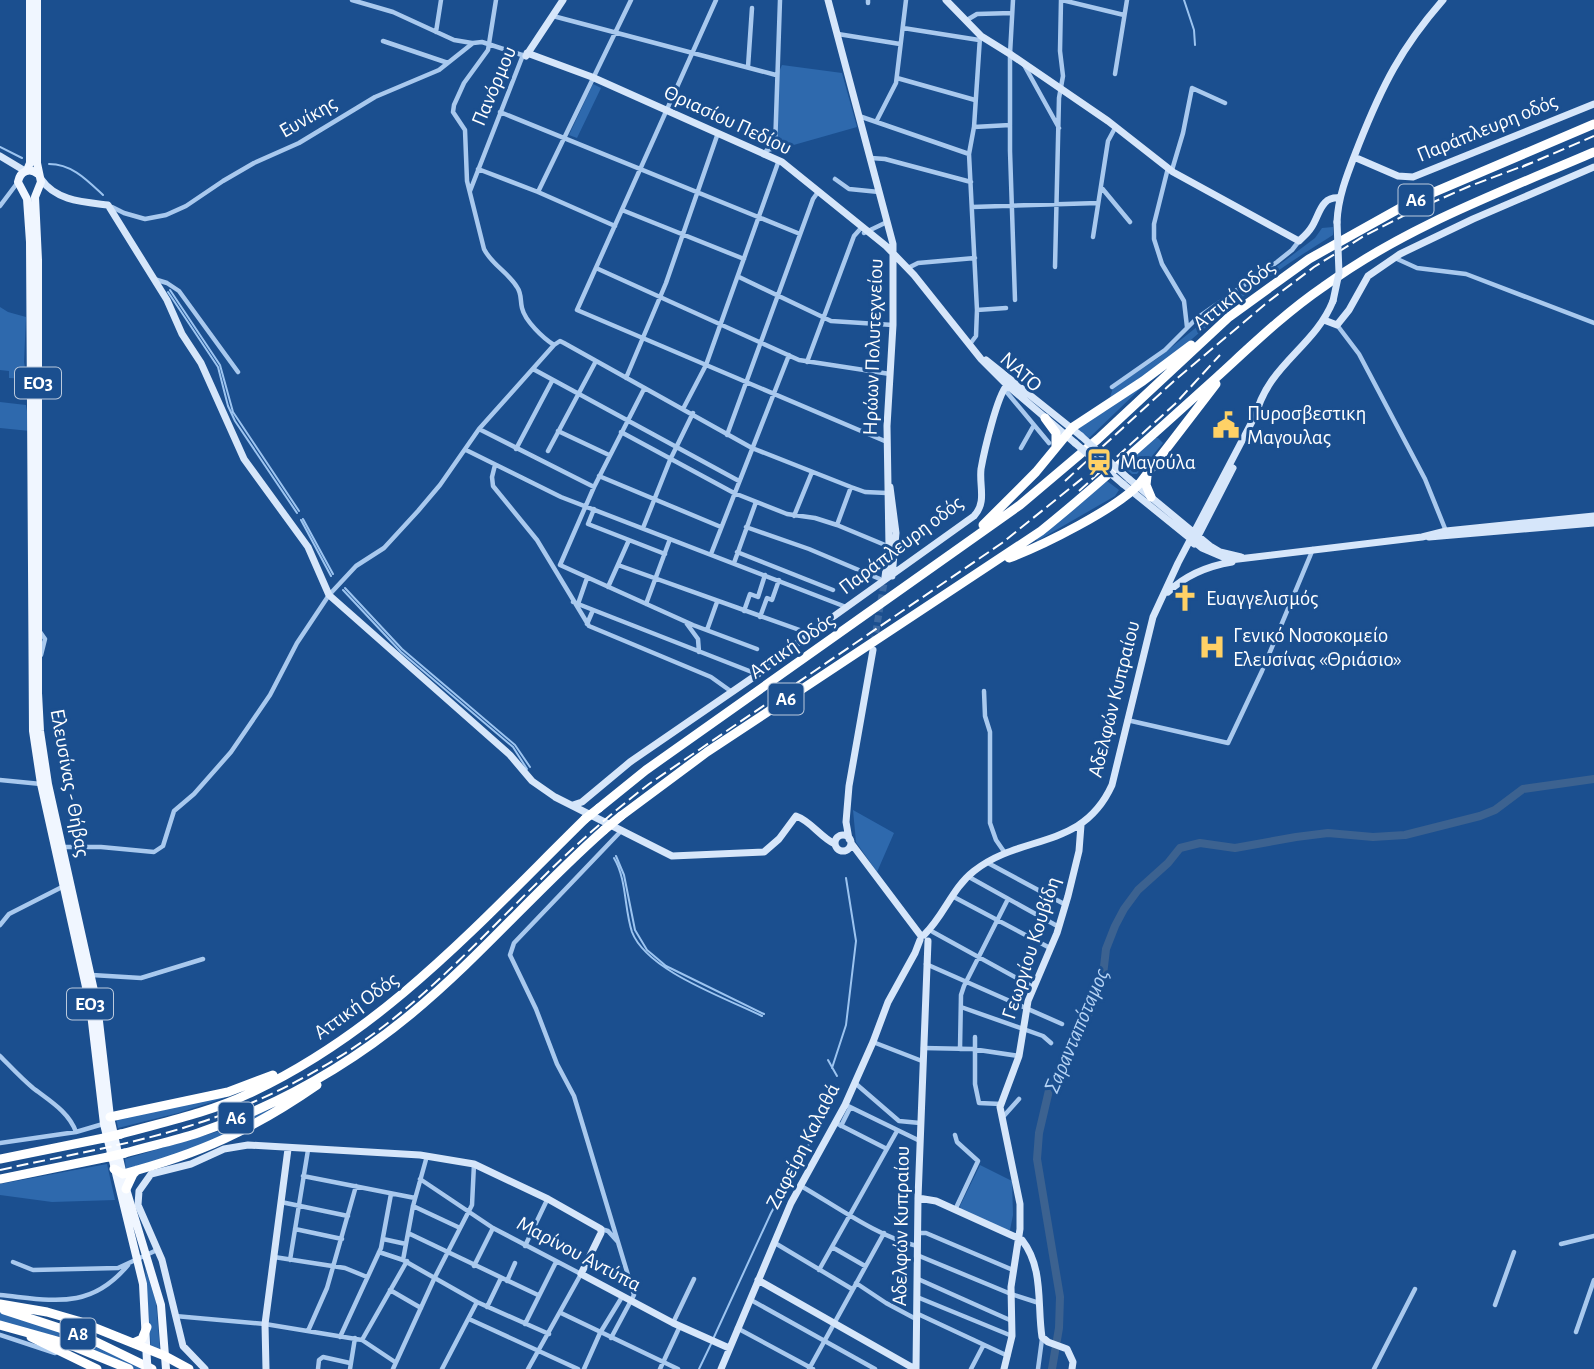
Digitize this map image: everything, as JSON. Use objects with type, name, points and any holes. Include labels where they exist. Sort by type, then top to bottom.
[{"type":"highway","name":"Αττική Οδός","points":[[0,1159],[121,1134],[190,1115],[247,1095],[356,1031],[414,986],[599,808],[646,770],[1020,505],[1060,473],[1250,300],[1309,259],[1388,213],[1594,124]]},
{"type":"highway","name":"Αττική Οδός","points":[[0,1179],[108,1157],[197,1133],[255,1111],[340,1066],[388,1033],[433,995],[621,816],[707,752],[1041,531],[1085,496],[1253,344],[1323,286],[1422,226],[1594,152]]},
{"type":"highway","points":[[948,556],[1023,486],[1052,445],[1068,431],[1143,381],[1196,341],[1208,336]]},
{"type":"highway","points":[[1000,559],[1010,558],[1058,535],[1135,489],[1197,407],[1253,344]]},
{"type":"highway","points":[[1045,418],[1056,433],[1052,445]]},
{"type":"highway","points":[[1148,472],[1146,485],[1151,497]]},
{"type":"highway","points":[[107,1120],[228,1092],[307,1062]]},
{"type":"highway","points":[[118,1172],[138,1170],[197,1152],[245,1130],[305,1094],[331,1076],[340,1066]]},
{"type":"highway","points":[[126,1189],[138,1170]]},
{"type":"highway","points":[[0,1307],[65,1316],[165,1356],[189,1369]]},
{"type":"highway","name":"Α8","points":[[0,1307],[85,1336],[149,1367]]},
{"type":"highway","points":[[0,1325],[97,1369]]},
{"type":"highway","name":"Α8","points":[[0,1325],[58,1340],[129,1369]]},
{"type":"highway","points":[[133,1343],[142,1339],[147,1327]]},
{"type":"main road","points":[[18,180],[30,163],[30,0]]},
{"type":"main road","name":"Ελευσίνας - Θήβας","points":[[37,0],[40,177],[35,197],[38,662],[42,747],[58,847]]},
{"type":"main road","points":[[26,171],[40,177]]},
{"type":"main road","name":"Ελευσίνας - Θήβας","points":[[18,180],[28,202],[30,260],[31,708],[41,784],[67,886],[90,1005],[107,1120],[118,1172],[143,1257],[161,1305],[166,1369]]},
{"type":"main road","points":[[24,191],[37,191]]},
{"type":"main road","name":"Ελευσίνας - Θήβας","points":[[67,886],[92,975],[100,1027],[107,1120]]},
{"type":"main road","name":"Ελευσίνας - Θήβας","points":[[118,1172],[126,1189],[143,1257],[149,1367]]},
{"type":"street","points":[[352,0],[393,12],[454,40],[482,42],[525,55]]},
{"type":"street","points":[[436,32],[441,0]]},
{"type":"street","points":[[496,0],[490,44],[464,83],[454,105],[456,118],[465,130],[466,167],[484,249],[489,259],[521,293],[522,310],[546,340],[554,345]]},
{"type":"street","name":"Πανόρμου","points":[[470,192],[525,55],[563,0]]},
{"type":"street","points":[[538,192],[631,0]]},
{"type":"street","points":[[716,0],[577,310],[887,442]]},
{"type":"street","points":[[763,155],[775,148],[778,0]]},
{"type":"street","name":"Ηρώων Πολυτεχνείου","points":[[828,0],[880,192],[893,253],[887,442],[889,547],[885,577]]},
{"type":"street","points":[[876,122],[897,78],[906,0]]},
{"type":"street","points":[[946,0],[957,6],[980,38],[974,127],[969,154],[976,310],[976,336],[970,344]]},
{"type":"street","points":[[1013,0],[1010,125],[1015,300]]},
{"type":"street","points":[[1055,267],[1060,90],[1063,76],[1060,51],[1061,0],[1124,15]]},
{"type":"street","points":[[1115,74],[1127,0]]},
{"type":"street","points":[[1194,538],[1238,458],[1271,380],[1326,317],[1333,301],[1339,273],[1339,201],[1354,157],[1392,68],[1411,38],[1443,0]]},
{"type":"street","points":[[748,67],[752,8]]},
{"type":"street","points":[[967,20],[976,13],[1012,13]]},
{"type":"street","points":[[551,16],[775,75]]},
{"type":"street","points":[[903,28],[980,38],[1010,54],[1116,127],[1170,169],[1299,241]]},
{"type":"street","points":[[837,34],[900,44]]},
{"type":"street","points":[[383,41],[449,63]]},
{"type":"street","name":"Ευνίκης","points":[[108,205],[145,219],[166,215],[198,199],[254,163],[299,143],[375,97],[425,77],[449,63],[472,43]]},
{"type":"street","name":"Θριασίου Πεδίου","points":[[525,55],[592,78],[779,162],[885,250],[893,253],[978,354]]},
{"type":"street","points":[[1023,63],[1059,128]]},
{"type":"street","points":[[897,78],[975,100]]},
{"type":"street","points":[[1187,327],[1184,301],[1162,264],[1154,239],[1154,224],[1184,133],[1192,88],[1225,103]]},
{"type":"street","name":"Παράπλευρη οδός","points":[[1354,157],[1391,174],[1413,177],[1594,104]]},
{"type":"street","points":[[500,113],[800,234]]},
{"type":"street","points":[[859,116],[969,154]]},
{"type":"street","points":[[974,127],[1010,125]]},
{"type":"street","points":[[1093,237],[1108,141],[1116,127]]},
{"type":"street","points":[[626,378],[661,297],[718,135]]},
{"type":"street","points":[[0,157],[26,171]]},
{"type":"street","points":[[0,157],[18,180],[2,204]]},
{"type":"street","points":[[871,158],[885,159],[971,182]]},
{"type":"street","points":[[683,409],[706,365],[779,162]]},
{"type":"street","points":[[1339,323],[1368,276],[1395,258],[1444,232],[1594,167]]},
{"type":"street","points":[[478,169],[615,226]]},
{"type":"street","points":[[40,177],[58,193]]},
{"type":"street","points":[[835,179],[849,189],[880,192]]},
{"type":"street","points":[[1101,187],[1130,222]]},
{"type":"street","points":[[2,204],[24,191]]},
{"type":"street","points":[[37,191],[58,193],[82,203],[108,205],[167,300],[182,334],[201,363],[244,459],[308,547],[329,595],[510,755],[531,781],[665,853],[680,857],[764,852],[779,839],[796,816],[816,830],[849,844]]},
{"type":"street","points":[[727,435],[817,192]]},
{"type":"street","points":[[1112,387],[1165,350],[1187,327],[1292,250],[1312,227],[1322,205],[1329,199],[1339,201]]},
{"type":"street","points":[[972,207],[1098,203]]},
{"type":"street","points":[[622,210],[744,259]]},
{"type":"street","points":[[807,362],[854,236],[887,222]]},
{"type":"street","points":[[908,268],[918,263],[975,258]]},
{"type":"street","points":[[1395,258],[1417,268],[1466,274],[1593,321]]},
{"type":"street","points":[[596,268],[807,362],[890,374]]},
{"type":"street","points":[[738,277],[825,318],[867,325],[892,325]]},
{"type":"street","points":[[154,278],[179,291],[238,372]]},
{"type":"street","points":[[976,310],[1006,308]]},
{"type":"street","points":[[1326,317],[1339,323],[1359,354],[1425,479],[1446,531]]},
{"type":"street","points":[[58,847],[101,847],[154,852],[163,846],[174,811],[194,794],[231,752],[270,695],[297,643],[329,595],[356,566],[384,548],[418,512],[479,429],[560,341],[752,448],[865,492],[887,493],[883,503],[885,577]]},
{"type":"street","name":"ΝΑΤΟ","points":[[978,354],[1006,387],[1045,418],[1068,431]]},
{"type":"street","name":"ΝΑΤΟ","points":[[978,354],[1135,489],[1218,556],[1240,560],[1255,556]]},
{"type":"street","points":[[710,554],[789,355]]},
{"type":"street","points":[[548,451],[596,361]]},
{"type":"street","points":[[533,369],[739,481]]},
{"type":"street","points":[[516,449],[552,381]]},
{"type":"street","points":[[1006,387],[1010,399],[1052,445]]},
{"type":"street","name":"Παράπλευρη οδός","points":[[571,804],[582,802],[639,756],[732,693],[875,588],[885,577],[901,570],[978,512],[981,470],[1006,387]]},
{"type":"street","points":[[559,565],[599,476],[644,389]]},
{"type":"street","points":[[643,528],[670,460],[693,413]]},
{"type":"street","points":[[1194,538],[1256,414]]},
{"type":"street","points":[[1021,448],[1034,425]]},
{"type":"street","points":[[479,429],[594,487]]},
{"type":"street","points":[[558,431],[610,455]]},
{"type":"street","points":[[621,432],[734,493],[794,516],[837,524],[885,545]]},
{"type":"street","points":[[466,450],[561,497],[848,607]]},
{"type":"street","points":[[495,465],[493,486],[537,540],[587,624],[595,630],[711,677],[732,693]]},
{"type":"street","points":[[794,516],[812,472]]},
{"type":"street","points":[[599,476],[721,527]]},
{"type":"street","points":[[887,476],[895,513],[895,563],[901,570]]},
{"type":"street","points":[[837,524],[851,487]]},
{"type":"street","name":"ΝΑΤΟ","points":[[1135,489],[1151,497],[1184,525],[1194,538],[1220,552],[1238,556],[1594,523]]},
{"type":"street","points":[[734,563],[756,502]]},
{"type":"street","points":[[594,509],[588,524],[666,554]]},
{"type":"street","name":"ΝΑΤΟ","points":[[1422,537],[1446,531],[1594,516]]},
{"type":"street","points":[[1184,525],[1192,527],[1200,522]]},
{"type":"street","points":[[746,527],[885,577]]},
{"type":"street","name":"Αδελφών Κυπραίου","points":[[916,1369],[925,938],[952,896],[968,877],[987,863],[1081,825],[1096,812],[1112,785],[1151,626],[1194,538]]},
{"type":"street","points":[[646,604],[670,539]]},
{"type":"street","points":[[608,587],[629,540]]},
{"type":"street","points":[[1127,720],[1228,744],[1313,549]]},
{"type":"street","points":[[737,552],[833,590]]},
{"type":"street","points":[[1163,597],[1184,578],[1240,560]]},
{"type":"street","points":[[875,588],[895,563]]},
{"type":"street","points":[[553,567],[559,565],[684,621],[757,649]]},
{"type":"street","points":[[618,565],[809,634]]},
{"type":"street","points":[[744,611],[750,594],[758,597],[765,575]]},
{"type":"street","points":[[575,603],[587,578]]},
{"type":"street","points":[[760,617],[767,598],[772,600],[779,580]]},
{"type":"street","points":[[707,630],[717,602]]},
{"type":"street","points":[[575,603],[648,629],[758,674]]},
{"type":"street","points":[[587,624],[593,610]]},
{"type":"street","points":[[684,621],[698,639],[699,652]]},
{"type":"street","points":[[873,650],[849,786],[846,822],[849,844],[925,938],[978,958],[1034,987]]},
{"type":"street","points":[[984,691],[985,716],[990,732],[990,824],[1006,854]]},
{"type":"street","points":[[0,780],[41,784]]},
{"type":"street","points":[[846,822],[838,839],[840,851],[849,844]]},
{"type":"street","name":"Γεωργίου Κουβίδη","points":[[1004,1369],[1012,1336],[1011,1294],[1019,1238],[1020,1204],[1001,1104],[1019,1056],[1026,1006],[1066,905],[1079,851],[1081,825]]},
{"type":"street","points":[[611,1338],[632,1302],[633,1288],[625,1269],[612,1216],[599,1185],[574,1096],[557,1064],[537,1009],[513,964],[511,950],[514,943],[622,830]]},
{"type":"street","points":[[987,863],[1066,905]]},
{"type":"street","points":[[968,877],[1059,927]]},
{"type":"street","points":[[0,925],[9,914],[67,886]]},
{"type":"street","points":[[952,896],[1050,949]]},
{"type":"street","points":[[960,1049],[961,995],[1008,899]]},
{"type":"street","name":"Ζαφείρη Καλαθά","points":[[724,1368],[737,1328],[800,1185],[848,1106],[888,1002],[925,938]]},
{"type":"street","points":[[915,953],[966,981],[1062,1024]]},
{"type":"street","points":[[92,975],[141,978],[203,959]]},
{"type":"street","points":[[961,1007],[1023,1028],[1043,1036],[1051,1043]]},
{"type":"street","points":[[975,1037],[975,1084],[979,1103],[1001,1104]]},
{"type":"street","points":[[873,1042],[922,1061]]},
{"type":"street","points":[[922,1048],[975,1050],[1019,1056]]},
{"type":"street","points":[[0,1056],[53,1102],[69,1119],[76,1132]]},
{"type":"street","points":[[855,1083],[899,1121],[921,1123]]},
{"type":"street","points":[[1002,1118],[1018,1100],[1004,1096]]},
{"type":"street","points":[[848,1106],[920,1141]]},
{"type":"street","points":[[0,1143],[76,1132],[107,1120]]},
{"type":"street","points":[[838,1124],[887,1149]]},
{"type":"street","points":[[819,1270],[897,1131]]},
{"type":"street","points":[[955,1135],[957,1142],[978,1161],[955,1210]]},
{"type":"street","points":[[205,1369],[183,1346],[158,1249],[142,1217],[137,1198],[142,1184],[151,1174],[191,1164],[234,1146],[426,1156],[474,1164],[608,1231],[618,1242]]},
{"type":"street","points":[[266,1369],[265,1324],[288,1149]]},
{"type":"street","points":[[290,1260],[308,1150]]},
{"type":"street","points":[[362,1340],[405,1260],[413,1206],[426,1156]]},
{"type":"street","points":[[174,1316],[265,1324],[355,1338],[362,1340],[395,1367],[435,1277],[472,1205],[474,1164]]},
{"type":"street","points":[[303,1176],[415,1198]]},
{"type":"street","name":"Μαρίνου Αντύπα","points":[[421,1179],[493,1228],[525,1246],[622,1297],[729,1348]]},
{"type":"street","points":[[800,1185],[884,1233],[918,1246]]},
{"type":"street","points":[[308,1331],[327,1288],[356,1186]]},
{"type":"street","points":[[340,1337],[379,1252],[391,1194]]},
{"type":"street","points":[[918,1198],[936,1201],[1019,1238],[1029,1251],[1039,1286],[1042,1338],[1038,1369]]},
{"type":"street","points":[[525,1246],[548,1199]]},
{"type":"street","points":[[280,1202],[348,1216]]},
{"type":"street","points":[[413,1206],[460,1228]]},
{"type":"street","points":[[474,1266],[493,1228]]},
{"type":"street","points":[[295,1229],[342,1239]]},
{"type":"street","points":[[530,1368],[581,1274],[601,1229]]},
{"type":"street","points":[[408,1233],[538,1295]]},
{"type":"street","points":[[737,1328],[811,1368],[884,1233]]},
{"type":"street","points":[[917,1233],[926,1233],[1013,1270]]},
{"type":"street","points":[[1561,1244],[1594,1236]]},
{"type":"street","points":[[383,1239],[406,1244]]},
{"type":"street","points":[[774,1242],[852,1289]]},
{"type":"street","points":[[832,1247],[865,1266]]},
{"type":"street","points":[[13,1262],[33,1270],[118,1268],[158,1249]]},
{"type":"street","points":[[379,1252],[405,1260],[487,1307],[549,1334]]},
{"type":"street","points":[[1496,1305],[1514,1252]]},
{"type":"street","points":[[917,1255],[1011,1294],[1040,1303]]},
{"type":"street","points":[[274,1257],[333,1265],[368,1277]]},
{"type":"street","points":[[525,1324],[555,1262]]},
{"type":"street","points":[[487,1307],[515,1263]]},
{"type":"street","points":[[0,1295],[64,1301],[81,1298],[101,1289],[119,1276],[128,1264]]},
{"type":"street","points":[[660,1369],[694,1279]]},
{"type":"street","points":[[917,1279],[1012,1321]]},
{"type":"street","points":[[758,1280],[916,1369]]},
{"type":"street","points":[[1576,1332],[1594,1280]]},
{"type":"street","points":[[856,1283],[886,1303],[1008,1356]]},
{"type":"street","points":[[1374,1369],[1415,1289]]},
{"type":"street","points":[[390,1290],[421,1308]]},
{"type":"street","points":[[584,1369],[600,1333],[622,1297]]},
{"type":"street","points":[[917,1297],[1012,1336]]},
{"type":"street","points":[[750,1299],[875,1369]]},
{"type":"street","points":[[442,1369],[478,1302]]},
{"type":"street","points":[[561,1313],[678,1369]]},
{"type":"street","points":[[469,1319],[578,1369]]},
{"type":"street","points":[[0,1335],[58,1354],[87,1369]]},
{"type":"street","points":[[318,1369],[319,1360],[323,1357],[350,1366],[355,1338]]},
{"type":"street","points":[[1042,1338],[1067,1349],[1073,1362],[1072,1369]]},
{"type":"street","points":[[971,1369],[983,1346]]},
{"type":"shaded area","points":[[782,65],[842,73],[857,127],[776,150],[778,74]]},
{"type":"shaded area","points":[[593,84],[601,88],[577,138],[569,135]]},
{"type":"shaded area","points":[[1333,227],[1333,235],[1235,303],[1159,366],[1110,397],[1113,388],[1200,327],[1315,238],[1322,228]]},
{"type":"shaded area","points":[[0,307],[26,317],[24,362],[27,379],[9,378],[9,371],[0,370]]},
{"type":"shaded area","points":[[1144,385],[1088,439],[1078,429],[1099,413]]},
{"type":"shaded area","points":[[0,402],[26,405],[30,431],[0,428]]},
{"type":"shaded area","points":[[1154,438],[1163,443],[1137,474],[1132,474],[1123,467]]},
{"type":"shaded area","points":[[1107,481],[1119,490],[1115,496],[1037,541],[1036,539]]},
{"type":"shaded area","points":[[853,810],[894,833],[877,872],[856,842]]},
{"type":"shaded area","points":[[223,1095],[224,1098],[178,1113],[118,1128],[116,1118]]},
{"type":"shaded area","points":[[282,1104],[210,1143],[126,1170],[125,1159],[216,1132]]},
{"type":"shaded area","points":[[107,1164],[115,1200],[52,1202],[0,1195],[0,1184]]},
{"type":"shaded area","points":[[980,1165],[1012,1181],[1013,1215],[1010,1230],[1004,1231],[961,1211],[960,1206]]},
{"type":"shaded area","points":[[145,1267],[156,1302],[160,1350],[151,1347]]},
{"type":"shaded area","points":[[0,1312],[84,1339],[141,1366],[141,1369],[135,1369],[60,1337],[0,1322]]},
{"type":"waterway","points":[[1184,0],[1194,30],[1195,45]]},
{"type":"waterway","points":[[0,147],[22,158]]},
{"type":"waterway","points":[[49,164],[72,170],[103,195]]},
{"type":"waterway","points":[[170,290],[220,365],[233,412],[299,511]]},
{"type":"waterway","points":[[168,292],[218,367],[228,406],[235,421],[297,513]]},
{"type":"waterway","points":[[303,519],[333,574]]},
{"type":"waterway","points":[[301,520],[331,576]]},
{"type":"waterway","points":[[345,588],[402,649],[515,745],[530,767]]},
{"type":"waterway","points":[[343,590],[401,652],[513,747],[527,769]]},
{"type":"waterway","name":"Σαρανταπόταμος","points":[[1052,1369],[1059,1328],[1060,1297],[1037,1159],[1039,1133],[1050,1086],[1102,984],[1106,949],[1115,926],[1138,890],[1168,863],[1180,848],[1200,843],[1235,848],[1328,833],[1373,837],[1405,835],[1480,816],[1495,810],[1523,789],[1594,779]]},
{"type":"waterway","points":[[616,856],[624,875],[635,930],[647,950],[666,966],[764,1014]]},
{"type":"waterway","points":[[614,858],[621,875],[632,932],[640,946],[670,971],[689,982],[762,1016]]},
{"type":"waterway","points":[[832,1068],[846,1025],[856,941],[846,878]]},
{"type":"waterway","points":[[828,1060],[837,1076]]},
{"type":"waterway","points":[[714,1337],[771,1213],[813,1137]]},
{"type":"waterway","points":[[699,1369],[711,1344]]},
{"type":"tunnel","points":[[874,643],[885,577]]},
{"type":"railway","points":[[1522,167],[1594,136]]},
{"type":"railway","points":[[1065,481],[1175,380],[1314,267],[1364,236],[1413,211],[1531,163]]},
{"type":"railway","points":[[1079,491],[1175,404],[1220,355]]},
{"type":"railway","points":[[0,1170],[140,1140],[232,1111],[277,1091],[362,1042],[409,1006],[565,856],[649,784],[1002,543],[1084,477]]},
{"type":"place","name":"Πυροσβεστικη Μαγουλας","points":[[1226,425]]},
{"type":"place","name":"Μαγούλα","points":[[1099,462]]},
{"type":"place","name":"Ευαγγελισμός","points":[[1185,598]]},
{"type":"place","name":"Γενικό Νοσοκομείο Ελευσίνας «Θριάσιο»","points":[[1212,647]]}]
